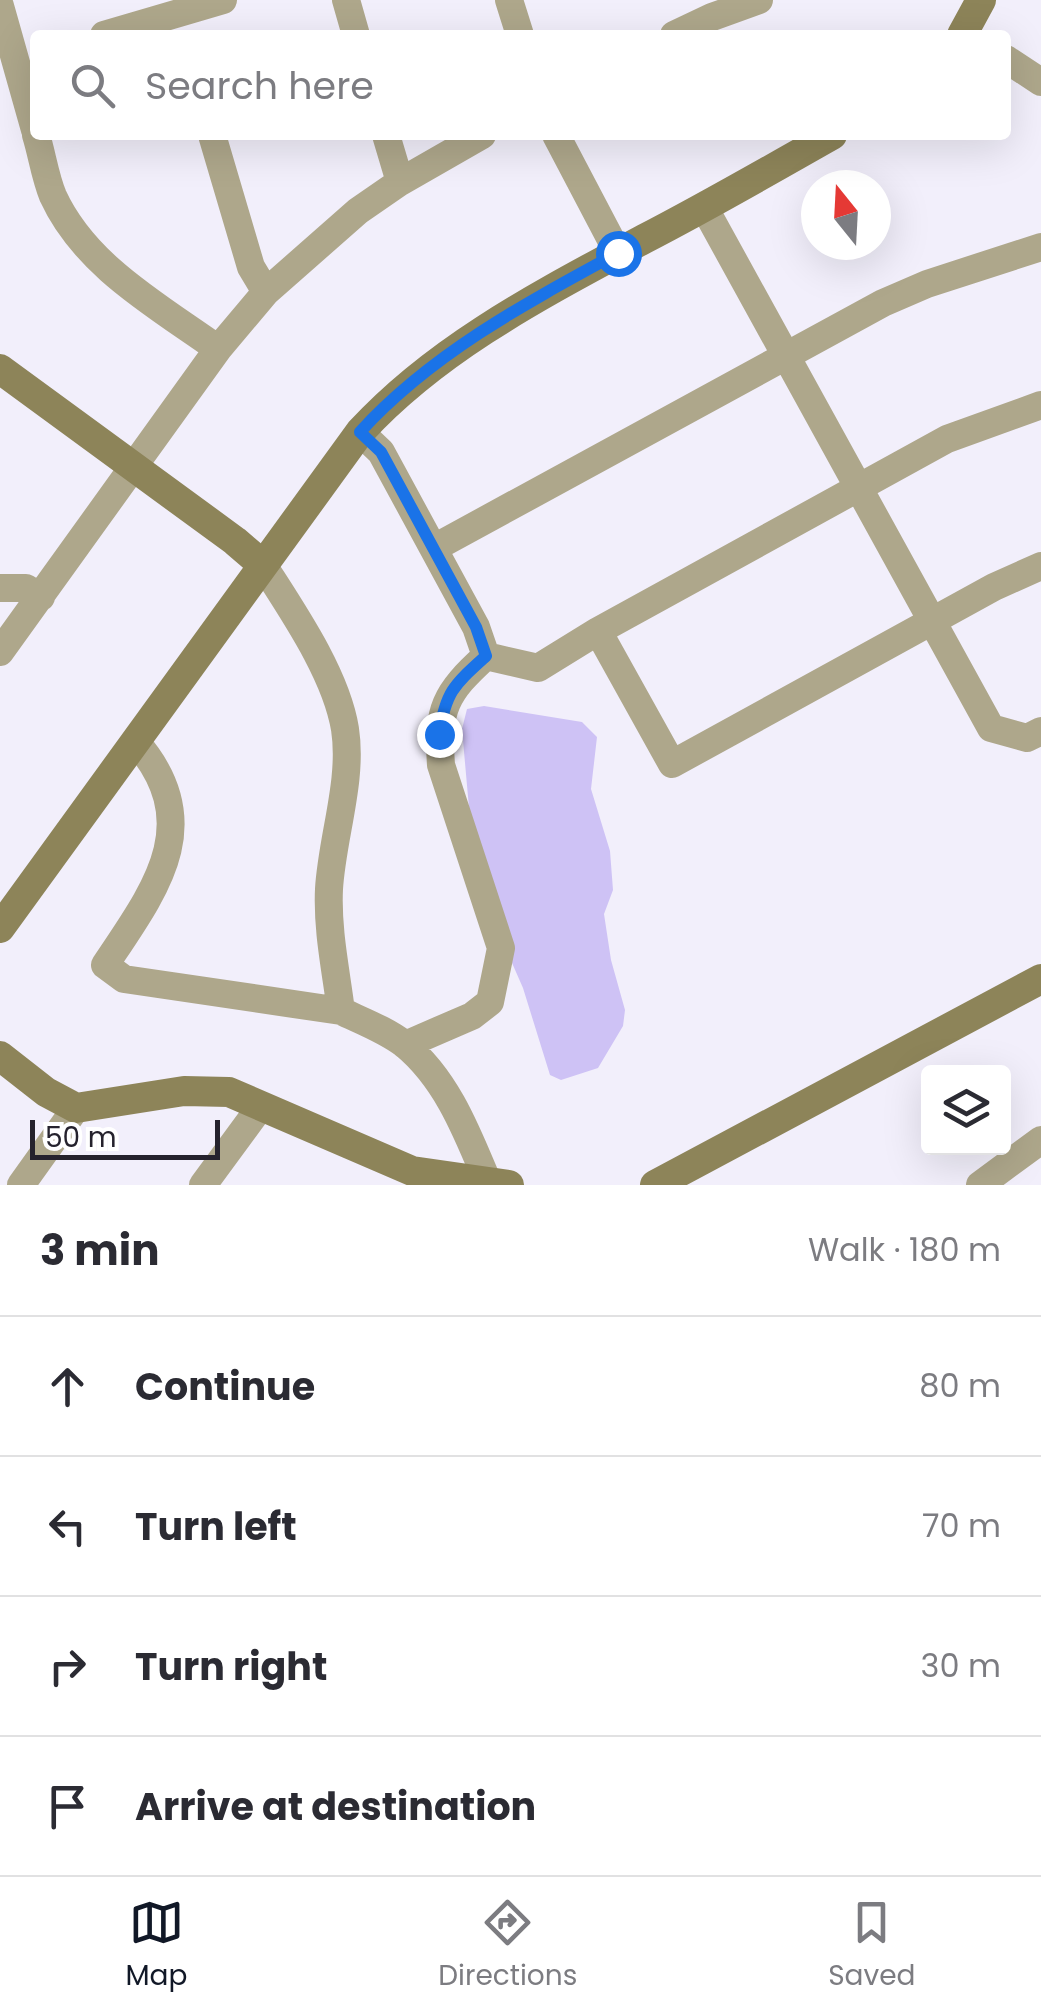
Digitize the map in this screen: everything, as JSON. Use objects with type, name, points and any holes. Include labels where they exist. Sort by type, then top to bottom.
[{"type":"street","points":[[138,30],[179,24],[223,0]]},
{"type":"street","points":[[346,0],[355,30]]},
{"type":"street","points":[[509,0],[518,30]]},
{"type":"street","points":[[684,30],[759,0]]},
{"type":"street","points":[[967,30],[981,0]]},
{"type":"street","points":[[0,6],[30,110]]},
{"type":"street","points":[[1011,62],[1041,82]]},
{"type":"street","points":[[38,140],[53,195],[90,251],[116,275],[218,349]]},
{"type":"street","points":[[214,140],[252,267],[266,292]]},
{"type":"street","points":[[387,140],[400,182]]},
{"type":"street","points":[[0,652],[218,349],[266,292],[358,211],[473,140]]},
{"type":"street","points":[[559,140],[618,253]]},
{"type":"street","points":[[0,928],[360,432],[389,401],[453,352],[540,295],[823,140]]},
{"type":"street","points":[[704,207],[990,728],[1027,738],[1041,731]]},
{"type":"street","points":[[434,548],[883,303],[1041,246]]},
{"type":"street","points":[[7,383],[136,468],[235,540],[263,566],[298,619],[332,690],[345,729],[346,771],[329,892],[341,1011]]},
{"type":"street","points":[[486,656],[538,668],[598,631],[948,439],[1041,405]]},
{"type":"street","points":[[360,432],[381,452],[476,627],[486,656]]},
{"type":"street","points":[[598,631],[672,764],[994,587],[1041,566]]},
{"type":"street","points":[[0,588],[26,588],[40,597]]},
{"type":"street","points":[[405,1045],[472,1016],[490,1002],[501,948],[442,765],[439,734],[444,702],[458,682],[486,656]]},
{"type":"street","points":[[136,742],[151,759],[174,824],[166,866],[148,901],[105,964],[124,979],[341,1011],[372,1025],[405,1045],[453,1105],[495,1184]]},
{"type":"street","points":[[655,1185],[1041,978]]},
{"type":"street","points":[[0,1056],[46,1092],[76,1108],[184,1092],[229,1092],[407,1178],[495,1184]]},
{"type":"street","points":[[203,1185],[262,1106]]},
{"type":"street","points":[[20,1185],[76,1108]]},
{"type":"street","points":[[980,1185],[1041,1140]]},
{"type":"shaded area","points":[[484,706],[582,722],[597,737],[591,789],[610,851],[613,890],[604,914],[625,1010],[623,1026],[598,1068],[561,1080],[550,1075],[523,988],[487,906],[470,819],[462,729],[467,709]]},
{"type":"route","points":[[439,734],[444,702],[458,682],[486,656],[476,627],[381,452],[360,432],[389,401],[453,352],[540,295],[618,253]]}]
